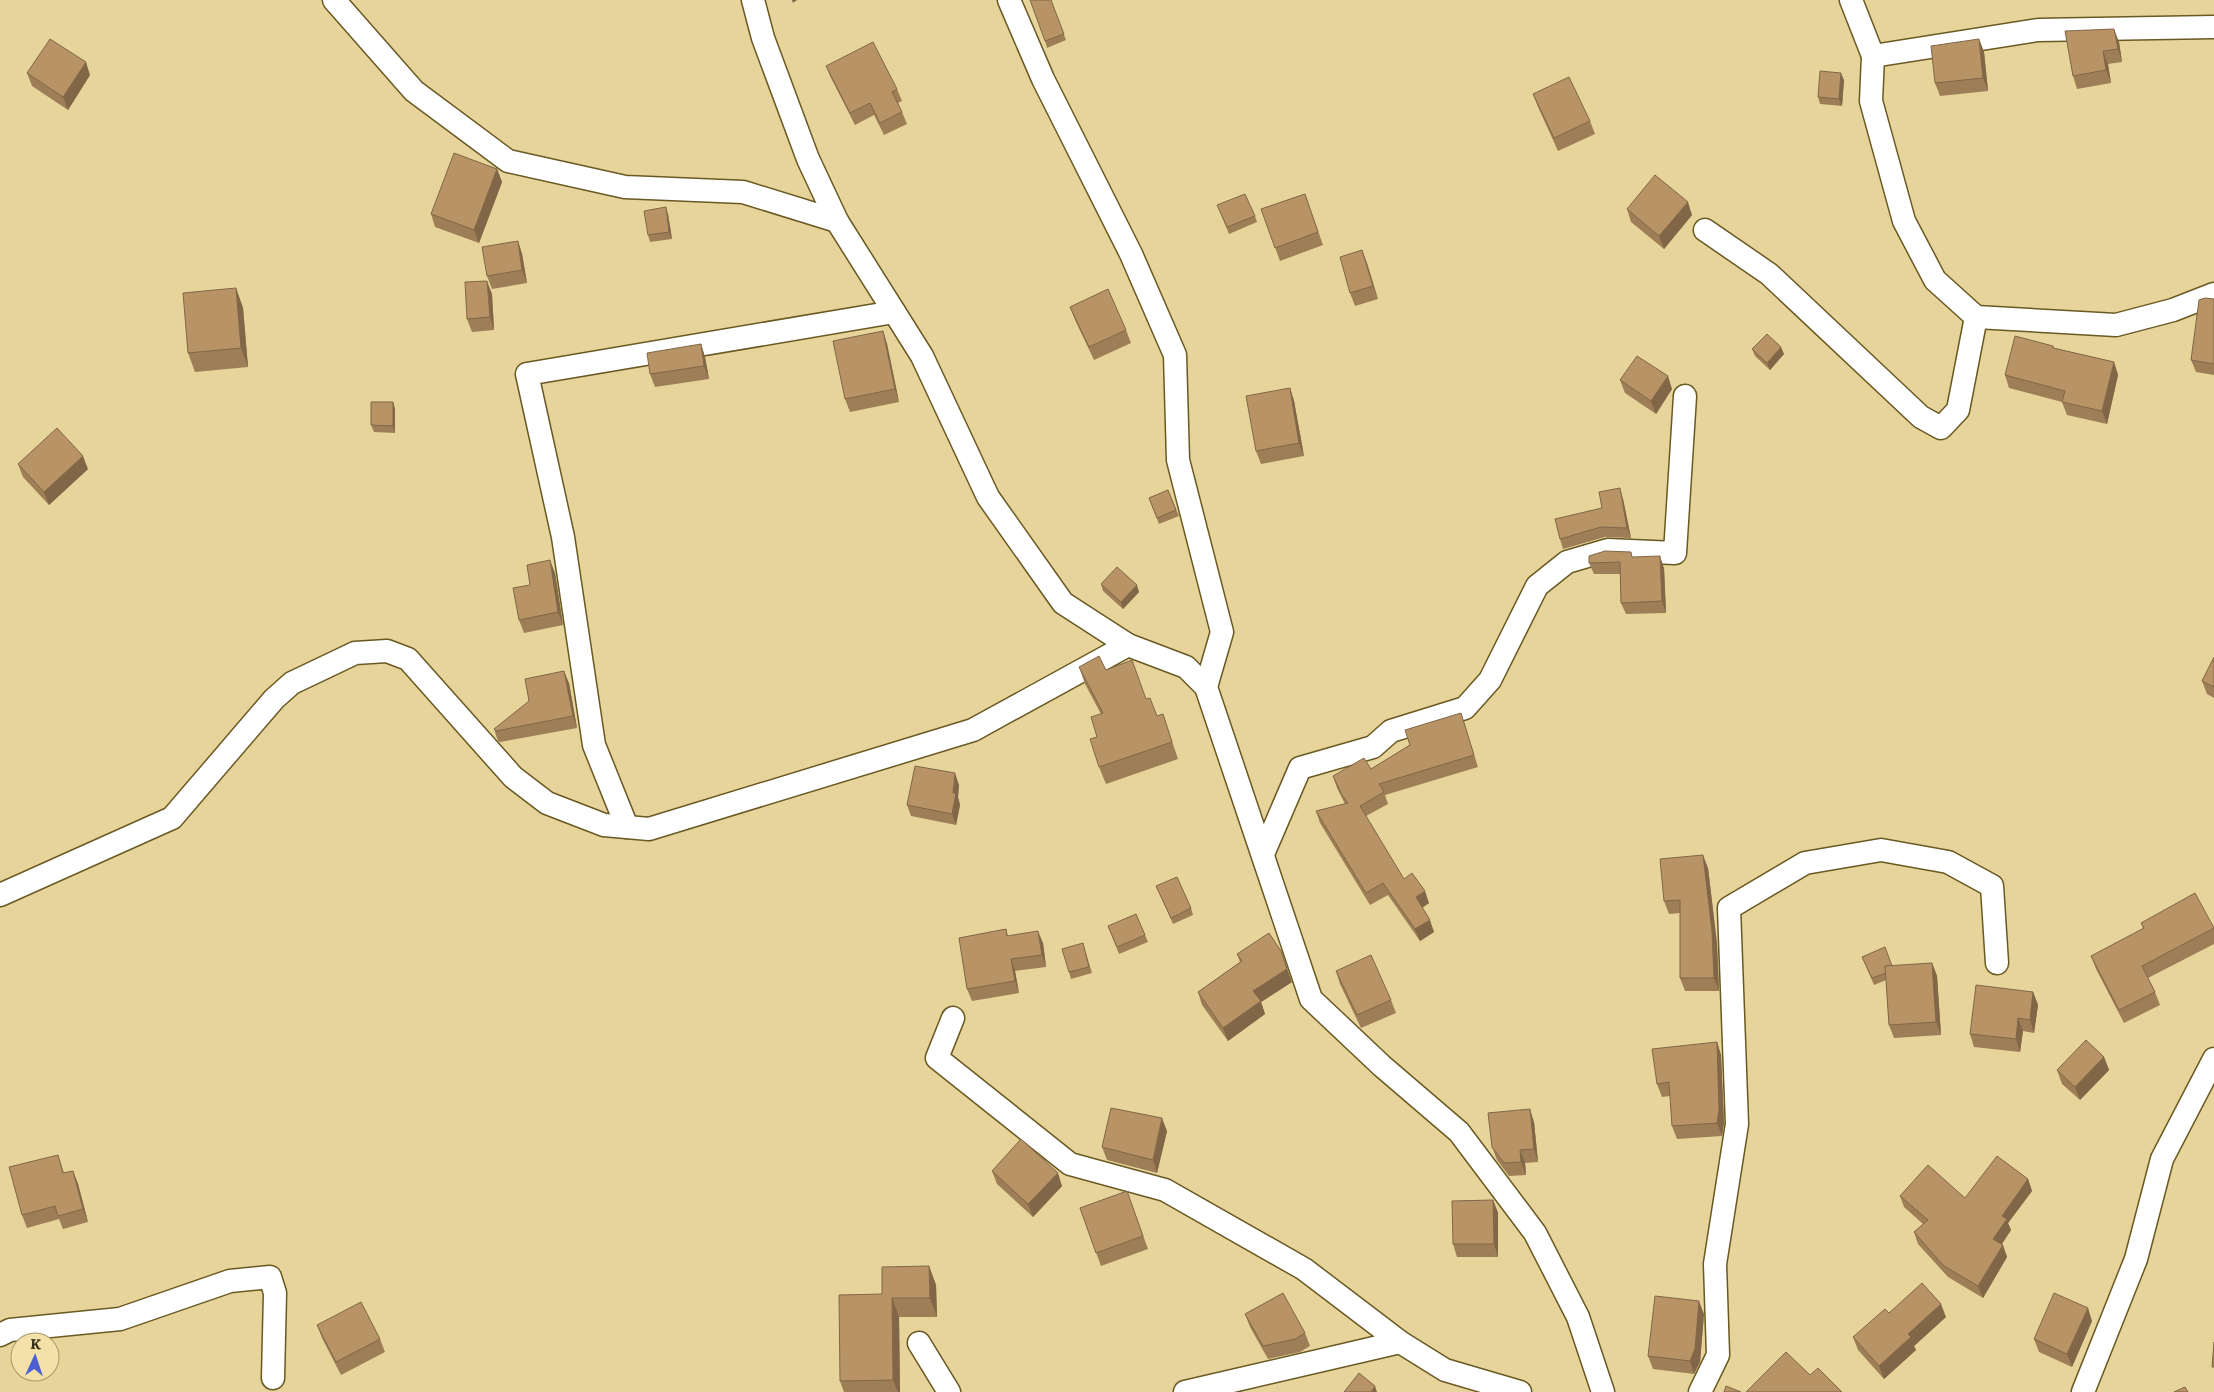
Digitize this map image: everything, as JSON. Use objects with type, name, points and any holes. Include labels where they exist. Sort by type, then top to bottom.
[{"type":"street","points":[[334,0],[414,91],[508,161],[625,186],[743,192],[837,222]]},
{"type":"street","points":[[753,0],[763,38],[808,159],[837,222],[922,356],[988,497],[1063,603],[1128,645],[1186,667],[1206,687],[1311,999],[1382,1066],[1459,1132],[1535,1233],[1578,1317],[1603,1392]]},
{"type":"street","points":[[1009,0],[1043,79],[1131,254],[1175,355],[1178,460],[1222,632],[1206,687]]},
{"type":"street","points":[[1851,0],[1873,56],[1871,101],[1904,221],[1935,280],[1976,317],[2116,325],[2173,310],[2214,294]]},
{"type":"street","points":[[1873,56],[2038,30],[2214,27]]},
{"type":"street","points":[[1705,230],[1769,274],[1920,417],[1941,428],[1958,410],[1976,317]]},
{"type":"street","points":[[627,827],[594,745],[563,537],[526,374],[894,312]]},
{"type":"street","points":[[1262,854],[1300,768],[1373,747],[1391,731],[1465,708],[1490,680],[1537,586],[1567,562],[1608,550],[1675,553],[1685,396]]},
{"type":"street","points":[[0,895],[172,818],[274,699],[286,688],[292,683],[355,652],[387,651],[408,659],[513,777],[547,803],[604,825],[649,830],[973,730],[1128,645]]},
{"type":"street","points":[[1700,1392],[1718,1354],[1715,1264],[1738,1124],[1730,908],[1805,863],[1881,850],[1948,862],[1992,886],[1997,963]]},
{"type":"street","points":[[953,1018],[937,1058],[1070,1164],[1164,1190],[1304,1269],[1400,1342],[1445,1370],[1520,1392]]},
{"type":"street","points":[[2082,1392],[2136,1259],[2162,1159],[2214,1059]]},
{"type":"street","points":[[3,1327],[120,1319],[230,1281],[270,1277],[275,1293],[273,1378]]},
{"type":"street","points":[[1185,1392],[1400,1342]]},
{"type":"street","points":[[919,1343],[949,1392]]},
{"type":"building","points":[[1030,0],[1051,0],[1064,34],[1045,41]]},
{"type":"building","points":[[2114,29],[2118,49],[2103,51],[2106,70],[2073,76],[2065,31]]},
{"type":"building","points":[[50,39],[86,62],[63,97],[27,73]]},
{"type":"building","points":[[1979,39],[1983,78],[1935,83],[1931,46]]},
{"type":"building","points":[[873,42],[897,89],[892,92],[902,112],[880,123],[870,103],[850,113],[826,66]]},
{"type":"building","points":[[1820,71],[1841,73],[1839,99],[1818,97]]},
{"type":"building","points":[[1569,77],[1590,121],[1554,138],[1533,94]]},
{"type":"building","points":[[454,153],[497,169],[474,230],[431,214]]},
{"type":"building","points":[[1655,175],[1688,202],[1659,236],[1627,209]]},
{"type":"building","points":[[1245,194],[1255,216],[1227,227],[1217,205]]},
{"type":"building","points":[[1305,194],[1318,232],[1275,248],[1261,209]]},
{"type":"building","points":[[666,207],[669,232],[648,235],[644,211]]},
{"type":"building","points":[[518,241],[522,270],[487,276],[482,247]]},
{"type":"building","points":[[1362,250],[1373,286],[1350,293],[1340,257]]},
{"type":"building","points":[[487,281],[490,317],[467,319],[465,282]]},
{"type":"building","points":[[236,288],[241,348],[188,353],[183,293]]},
{"type":"building","points":[[1108,289],[1126,330],[1089,347],[1070,307]]},
{"type":"building","points":[[2205,298],[2214,299],[2214,364],[2191,360],[2199,300]]},
{"type":"building","points":[[883,331],[895,389],[845,399],[833,341]]},
{"type":"building","points":[[1767,334],[1781,347],[1767,363],[1752,349]]},
{"type":"building","points":[[2015,336],[2053,346],[2053,348],[2114,362],[2102,411],[2062,402],[2065,391],[2005,375]]},
{"type":"building","points":[[701,344],[704,366],[650,374],[647,353]]},
{"type":"building","points":[[1637,356],[1668,376],[1651,401],[1620,380]]},
{"type":"building","points":[[1290,388],[1299,443],[1256,451],[1246,396]]},
{"type":"building","points":[[371,402],[393,402],[393,426],[371,425]]},
{"type":"building","points":[[57,428],[83,456],[44,492],[18,464]]},
{"type":"building","points":[[1620,488],[1627,528],[1601,527],[1560,539],[1555,519],[1602,508],[1599,492]]},
{"type":"building","points":[[1168,490],[1176,510],[1157,518],[1149,498]]},
{"type":"building","points":[[1605,551],[1631,552],[1632,557],[1660,556],[1662,601],[1621,603],[1620,562],[1589,563],[1589,556]]},
{"type":"building","points":[[550,560],[558,612],[519,620],[513,588],[530,585],[527,565]]},
{"type":"building","points":[[1117,567],[1137,585],[1121,602],[1101,584]]},
{"type":"building","points":[[1099,656],[1106,670],[1132,660],[1146,699],[1150,698],[1157,716],[1163,714],[1172,742],[1099,767],[1090,739],[1097,737],[1091,717],[1103,713],[1079,667]]},
{"type":"building","points":[[2214,657],[2214,687],[2202,681]]},
{"type":"building","points":[[564,671],[573,716],[496,731],[494,729],[529,701],[525,679]]},
{"type":"building","points":[[1461,713],[1474,755],[1379,784],[1384,792],[1360,806],[1404,879],[1412,873],[1425,891],[1416,897],[1430,920],[1415,929],[1383,883],[1366,893],[1316,811],[1348,803],[1333,776],[1364,758],[1371,769],[1410,745],[1405,730]]},
{"type":"building","points":[[915,766],[955,773],[953,793],[956,793],[952,814],[907,805]]},
{"type":"building","points":[[1703,855],[1712,931],[1714,978],[1680,978],[1680,900],[1664,901],[1660,859]]},
{"type":"building","points":[[1177,877],[1191,908],[1171,918],[1156,886]]},
{"type":"building","points":[[2195,893],[2214,928],[2142,966],[2155,992],[2119,1010],[2091,956],[2144,928],[2141,923]]},
{"type":"building","points":[[1136,914],[1145,935],[1117,947],[1108,926]]},
{"type":"building","points":[[1006,929],[1007,936],[1038,931],[1042,955],[1011,959],[1015,981],[967,989],[959,938]]},
{"type":"building","points":[[1269,933],[1281,951],[1287,969],[1253,991],[1261,1001],[1223,1028],[1198,992],[1242,961],[1237,954]]},
{"type":"building","points":[[1083,943],[1089,967],[1069,972],[1062,949]]},
{"type":"building","points":[[1885,947],[1892,966],[1885,966],[1886,973],[1872,978],[1862,957]]},
{"type":"building","points":[[1371,955],[1391,1000],[1357,1015],[1336,971]]},
{"type":"building","points":[[1932,963],[1936,1022],[1889,1025],[1885,966]]},
{"type":"building","points":[[1976,985],[2033,992],[2030,1020],[2018,1018],[2016,1039],[1970,1034]]},
{"type":"building","points":[[2086,1040],[2104,1057],[2075,1087],[2057,1070]]},
{"type":"building","points":[[1717,1042],[1719,1110],[1717,1123],[1672,1126],[1669,1082],[1657,1084],[1652,1049]]},
{"type":"building","points":[[1111,1108],[1162,1118],[1153,1160],[1102,1147]]},
{"type":"building","points":[[1530,1109],[1534,1149],[1520,1150],[1521,1162],[1504,1163],[1492,1147],[1488,1113]]},
{"type":"building","points":[[1021,1139],[1058,1173],[1028,1204],[992,1171]]},
{"type":"building","points":[[58,1155],[63,1173],[73,1171],[83,1209],[58,1216],[55,1206],[22,1215],[9,1167]]},
{"type":"building","points":[[1997,1156],[2028,1179],[2002,1216],[2007,1219],[1993,1239],[2003,1245],[1978,1286],[1944,1266],[1914,1232],[1928,1220],[1900,1196],[1928,1165],[1965,1198]]},
{"type":"building","points":[[1127,1191],[1143,1236],[1096,1253],[1080,1208]]},
{"type":"building","points":[[1493,1200],[1494,1244],[1453,1244],[1452,1201]]},
{"type":"building","points":[[929,1266],[930,1298],[892,1298],[893,1380],[840,1381],[839,1295],[882,1294],[882,1267]]},
{"type":"building","points":[[1922,1283],[1941,1304],[1908,1334],[1911,1337],[1879,1366],[1853,1337],[1885,1309],[1889,1313]]},
{"type":"building","points":[[1283,1293],[1305,1333],[1295,1339],[1263,1346],[1245,1314]]},
{"type":"building","points":[[2054,1293],[2088,1308],[2067,1354],[2034,1339]]},
{"type":"building","points":[[1655,1296],[1699,1301],[1695,1349],[1690,1361],[1648,1356]]},
{"type":"building","points":[[361,1302],[380,1339],[336,1362],[317,1325]]},
{"type":"building","points":[[2214,1342],[2214,1367],[2212,1367]]},
{"type":"building","points":[[1786,1352],[1810,1375],[1818,1368],[1842,1392],[1746,1392]]},
{"type":"building","points":[[1359,1373],[1375,1386],[1371,1392],[1344,1392]]},
{"type":"building","points":[[1726,1386],[1741,1392],[1724,1392]]},
{"type":"building","points":[[2185,1387],[2188,1392],[2174,1392]]}]
